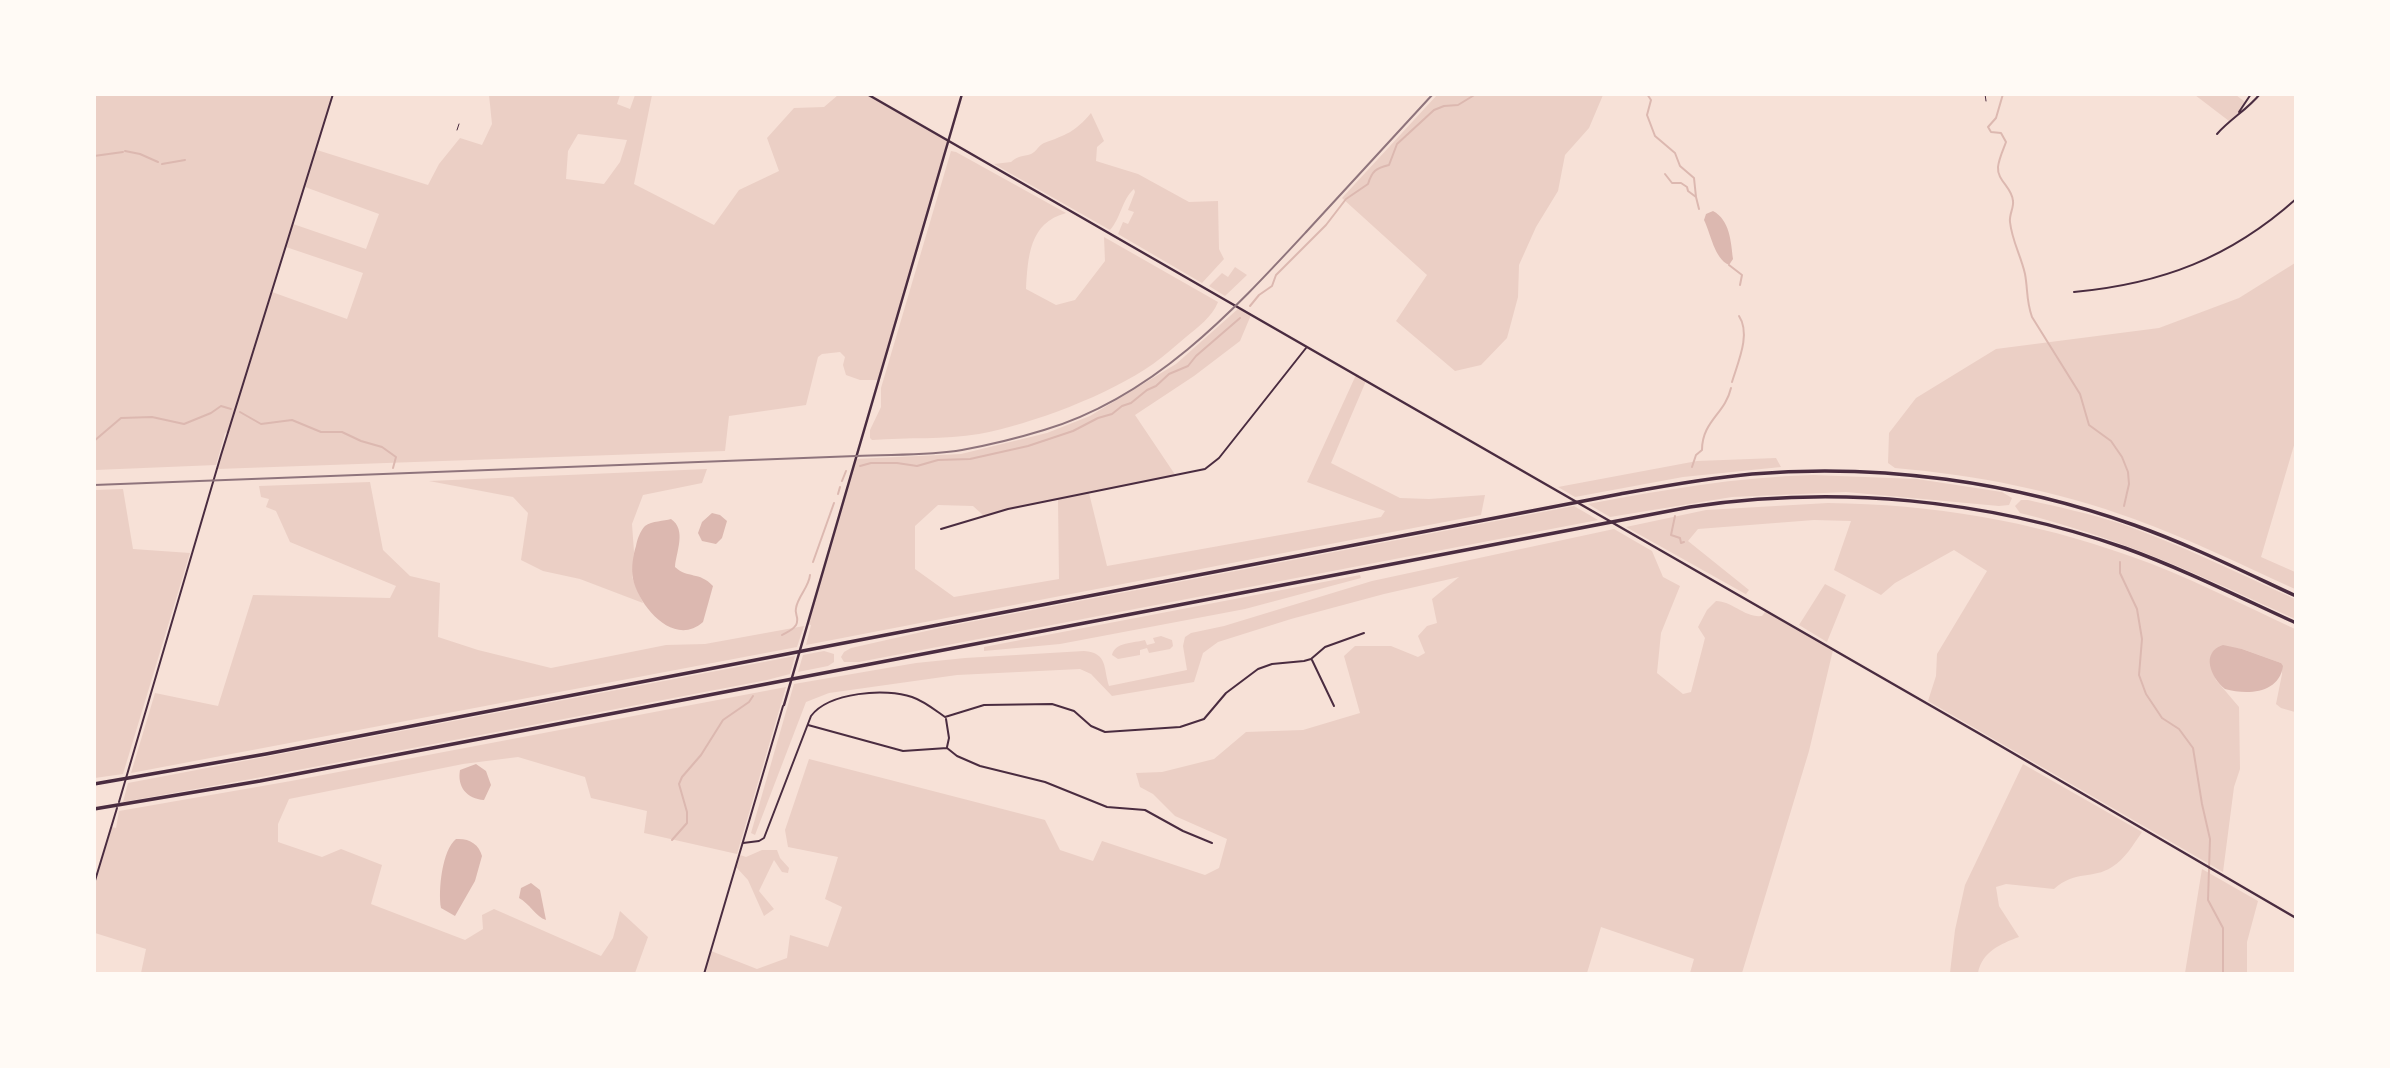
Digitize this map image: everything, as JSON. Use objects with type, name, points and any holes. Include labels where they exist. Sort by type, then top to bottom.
[{"type":"highway","points":[[94,784],[278,752],[1620,494],[1711,478],[1752,474],[1812,471],[1885,473],[1961,481],[2018,492],[2092,511],[2152,531],[2295,596]]},
{"type":"highway","points":[[94,809],[279,778],[1690,507],[1760,499],[1866,497],[1996,512],[2087,535],[2128,549],[2295,623]]},
{"type":"main road","points":[[867,94],[2295,918]]},
{"type":"main road","points":[[784,705],[962,94]]},
{"type":"street","points":[[94,884],[221,455],[333,94]]},
{"type":"street","points":[[2239,113],[2251,94]]},
{"type":"street","points":[[2217,134],[2239,113],[2245,111],[2260,94]]},
{"type":"street","points":[[2074,292],[2127,285],[2187,268],[2244,240],[2271,221],[2295,199]]},
{"type":"street","points":[[941,529],[1008,509],[1208,468],[1219,458],[1306,347]]},
{"type":"street","points":[[743,843],[764,838],[814,712],[841,697],[876,694],[913,697],[946,717],[984,705],[1052,704],[1074,711],[1091,726],[1105,732],[1180,727],[1204,719],[1226,693],[1258,669],[1272,664],[1311,659],[1325,647],[1364,633]]},
{"type":"street","points":[[1311,659],[1334,706]]},
{"type":"street","points":[[704,974],[784,705]]},
{"type":"street","points":[[946,717],[949,738],[947,748]]},
{"type":"street","points":[[808,725],[903,751],[947,748],[957,756],[980,766],[1045,782],[1113,808],[1145,810],[1183,831],[1212,842]]},
{"type":"path","points":[[1985,94],[1986,101]]},
{"type":"path","points":[[457,130],[459,124]]},
{"type":"shaded area","points":[[94,95],[333,95],[317,150],[428,185],[439,164],[460,138],[482,145],[492,124],[489,95],[620,95],[617,104],[630,109],[635,95],[652,95],[634,184],[714,225],[739,190],[779,171],[767,138],[794,108],[824,107],[838,95],[867,95],[948,141],[879,380],[860,380],[846,375],[843,365],[845,357],[840,352],[822,354],[818,357],[806,405],[729,416],[725,451],[217,469],[228,432],[225,433],[216,465],[95,470]],"holes":[[[578,134],[627,140],[620,162],[604,184],[566,179],[568,151]],[[305,187],[379,214],[366,249],[293,224]],[[286,247],[363,273],[347,319],[272,292]]]},
{"type":"shaded area","points":[[1437,95],[1603,95],[1589,128],[1565,155],[1558,191],[1536,227],[1519,265],[1518,297],[1507,338],[1481,365],[1455,371],[1396,321],[1427,275],[1342,198]]},
{"type":"shaded area","points":[[2195,95],[2236,95],[2245,102],[2239,113],[2229,121]]},
{"type":"shaded area","points":[[1091,113],[1104,141],[1097,147],[1096,161],[1138,174],[1189,202],[1218,201],[1219,249],[1224,259],[1202,283],[1118,234],[1123,222],[1128,224],[1134,212],[1128,210],[1134,189],[1110,230],[994,164],[1011,162],[1031,154],[1042,144],[1075,129]]},
{"type":"shaded area","points":[[951,151],[1066,213],[1044,225],[1038,233],[1030,254],[1026,289],[1056,305],[1075,300],[1105,261],[1104,237],[1218,302],[1200,325],[1153,364],[1115,387],[1069,407],[979,434],[872,440],[870,430],[881,407],[881,388]]},
{"type":"shaded area","points":[[1713,211],[1723,220],[1729,232],[1733,259],[1729,265],[1716,251],[1704,220],[1706,214]]},
{"type":"shaded area","points":[[2295,263],[2295,442],[2261,557],[2295,572],[2295,589],[2175,535],[2076,500],[1956,475],[1895,468],[1888,463],[1889,433],[1916,398],[1996,349],[2159,328],[2239,298]]},
{"type":"shaded area","points":[[1235,267],[1247,275],[1225,296],[1209,286],[1222,273],[1228,277]]},
{"type":"shaded area","points":[[1239,308],[1251,315],[1240,341],[1194,376],[1135,415],[1176,476],[1089,493],[1107,566],[1381,517],[1385,511],[1307,482],[1356,375],[1366,381],[1331,463],[1400,498],[1485,495],[1481,515],[806,645],[811,625],[807,624],[855,459],[961,454],[1047,433],[1090,416],[1176,364]],"holes":[[[1058,500],[1059,579],[954,597],[915,569],[915,526],[938,505],[973,506],[984,516]]]},
{"type":"shaded area","points":[[1776,458],[1781,467],[1683,477],[1575,497],[1558,487],[1697,461]]},
{"type":"shaded area","points":[[707,469],[702,483],[643,495],[632,524],[632,577],[643,603],[580,579],[543,571],[521,560],[528,513],[513,497],[429,481]]},
{"type":"shaded area","points":[[1813,475],[1917,479],[2002,492],[2012,498],[2009,505],[1999,506],[1846,492],[1732,497],[1610,517],[1588,504],[1728,481]]},
{"type":"shaded area","points":[[370,482],[383,550],[410,576],[440,583],[438,637],[551,668],[666,645],[705,644],[804,626],[797,647],[131,773],[155,693],[218,706],[253,595],[390,598],[396,586],[290,542],[276,511],[266,507],[269,499],[261,497],[259,486]]},
{"type":"shaded area","points":[[123,489],[133,549],[190,553],[123,774],[95,778],[95,490]]},
{"type":"shaded area","points":[[2021,500],[2110,520],[2188,550],[2295,599],[2295,619],[2127,546],[2020,513],[2015,506]]},
{"type":"shaded area","points":[[1828,503],[1943,511],[2056,533],[2151,564],[2295,629],[2295,712],[2276,704],[2282,674],[2281,663],[2242,649],[2220,646],[2211,654],[2210,660],[2216,680],[2239,707],[2240,769],[2234,787],[2223,872],[1928,701],[1936,676],[1937,654],[1987,571],[1954,550],[1895,583],[1881,595],[1834,570],[1851,521],[1814,520],[1698,529],[1688,541],[1749,590],[1746,594],[1749,596],[1626,527],[1706,510]]},
{"type":"shaded area","points":[[1574,506],[1598,520],[859,662],[844,662],[841,657],[851,648],[944,627]]},
{"type":"shaded area","points":[[712,513],[727,521],[722,538],[716,544],[702,541],[698,533],[702,522]]},
{"type":"shaded area","points":[[671,519],[680,535],[675,567],[684,573],[703,578],[713,586],[703,622],[692,629],[670,627],[659,620],[642,601],[633,579],[633,558],[642,530],[651,523]]},
{"type":"shaded area","points":[[1614,529],[1652,551],[1663,577],[1680,586],[1661,633],[1657,673],[1683,694],[1691,692],[1705,638],[1698,627],[1707,610],[1716,601],[1756,616],[1762,616],[1766,611],[1833,650],[1809,751],[1742,973],[1690,973],[1694,959],[1601,927],[1587,973],[704,974],[711,951],[757,969],[787,958],[790,935],[828,947],[842,907],[825,899],[838,857],[788,847],[785,830],[809,759],[1045,820],[1060,850],[1093,861],[1102,841],[1205,875],[1219,868],[1227,839],[1175,816],[1153,794],[1140,787],[1136,773],[1162,772],[1214,759],[1246,732],[1303,730],[1360,713],[1344,656],[1355,646],[1391,646],[1418,657],[1425,653],[1418,636],[1427,626],[1437,623],[1432,599],[1459,577],[1291,619],[1218,642],[1203,653],[1194,682],[1112,696],[1091,674],[1080,669],[957,675],[829,693],[806,702],[755,835],[751,833],[794,684],[916,663],[1084,651],[1092,652],[1101,658],[1109,686],[1187,670],[1183,646],[1185,637],[1191,633],[1224,626],[1372,581]]},
{"type":"shaded area","points":[[1360,575],[1361,578],[1245,609],[1060,644],[984,651],[984,647]]},
{"type":"shaded area","points":[[1825,584],[1846,595],[1827,642],[1799,625]]},
{"type":"shaded area","points":[[1161,636],[1172,640],[1173,646],[1170,649],[1149,653],[1147,648],[1140,650],[1140,655],[1118,659],[1112,655],[1121,645],[1145,640],[1147,645],[1155,643],[1153,638]]},
{"type":"shaded area","points":[[2223,645],[2281,663],[2283,666],[2280,675],[2269,687],[2261,690],[2243,692],[2225,689],[2210,666],[2212,653]]},
{"type":"shaded area","points":[[824,651],[834,654],[834,662],[828,666],[798,672],[803,655]]},
{"type":"shaded area","points":[[795,656],[790,674],[767,680],[123,802],[128,783]]},
{"type":"shaded area","points":[[786,687],[737,854],[644,833],[647,811],[591,798],[585,777],[518,757],[463,764],[289,799],[278,824],[278,842],[322,857],[341,849],[382,865],[371,904],[465,940],[483,929],[482,915],[494,909],[601,956],[613,938],[620,911],[648,937],[635,973],[141,973],[146,949],[95,933],[95,884],[112,827],[116,828],[119,811]]},
{"type":"shaded area","points":[[476,764],[486,771],[491,785],[484,800],[468,795],[460,782],[460,770]]},
{"type":"shaded area","points":[[2023,764],[2142,832],[2121,860],[2105,871],[2070,879],[2054,889],[2006,884],[1996,887],[1999,906],[2019,937],[1988,954],[1978,973],[1950,973],[1955,930],[1965,885]]},
{"type":"shaded area","points":[[456,839],[473,843],[482,856],[475,881],[455,916],[441,908],[440,892],[444,861]]},
{"type":"shaded area","points":[[762,850],[777,850],[789,868],[788,873],[782,872],[774,860],[759,891],[774,909],[764,916],[748,880],[736,867],[740,855],[746,857]]},
{"type":"shaded area","points":[[2202,869],[2258,901],[2247,942],[2247,973],[2185,973]]},
{"type":"shaded area","points":[[531,883],[540,890],[546,920],[519,898],[521,888]]},
{"type":"waterway","points":[[1250,306],[1272,286],[1276,275],[1326,225],[1346,199],[1368,184],[1375,171],[1389,165],[1397,144],[1434,110],[1458,105],[1476,94]]},
{"type":"waterway","points":[[1647,94],[1651,100],[1647,115],[1655,136],[1675,153],[1680,166],[1694,178],[1696,197]]},
{"type":"waterway","points":[[2003,94],[1996,118],[1988,127],[1991,132],[2001,133],[2006,142],[1999,160],[1998,172],[2012,196],[2011,229],[2025,274],[2030,311],[2080,394],[2089,425],[2111,441],[2122,457],[2129,484],[2124,506]]},
{"type":"waterway","points":[[125,151],[158,162]]},
{"type":"waterway","points":[[94,156],[123,152]]},
{"type":"waterway","points":[[162,164],[185,160]]},
{"type":"waterway","points":[[1665,174],[1672,183],[1681,183],[1687,187],[1696,197],[1699,209]]},
{"type":"waterway","points":[[1729,265],[1742,275],[1740,285]]},
{"type":"waterway","points":[[1732,382],[1744,340],[1739,316]]},
{"type":"waterway","points":[[860,466],[871,463],[917,466],[938,460],[970,459],[1028,446],[1073,431],[1112,414],[1156,386],[1169,374],[1188,366],[1240,318]]},
{"type":"waterway","points":[[1692,467],[1696,455],[1702,450],[1706,432],[1724,405],[1731,388]]},
{"type":"waterway","points":[[94,441],[121,418],[152,417],[184,424],[221,406],[231,409]]},
{"type":"waterway","points":[[240,412],[261,424],[292,420],[321,432],[342,432],[382,447],[396,457],[393,468]]},
{"type":"waterway","points":[[842,481],[846,471]]},
{"type":"waterway","points":[[838,494],[840,487]]},
{"type":"waterway","points":[[813,562],[834,503]]},
{"type":"waterway","points":[[1675,516],[1671,535],[1680,538],[1681,543],[1684,542]]},
{"type":"waterway","points":[[2120,562],[2120,573],[2137,609],[2142,639],[2139,675],[2146,694],[2162,718],[2179,729],[2193,748],[2210,839],[2208,900],[2223,928],[2223,974]]},
{"type":"waterway","points":[[782,635],[796,625],[797,604],[810,575]]},
{"type":"waterway","points":[[672,840],[687,823],[687,812],[679,784],[682,777],[701,755],[723,720],[749,702],[753,696]]},
{"type":"railway","points":[[94,485],[923,454],[962,450],[1034,433],[1084,415],[1121,396],[1156,374],[1189,348],[1250,292],[1433,94]]}]
